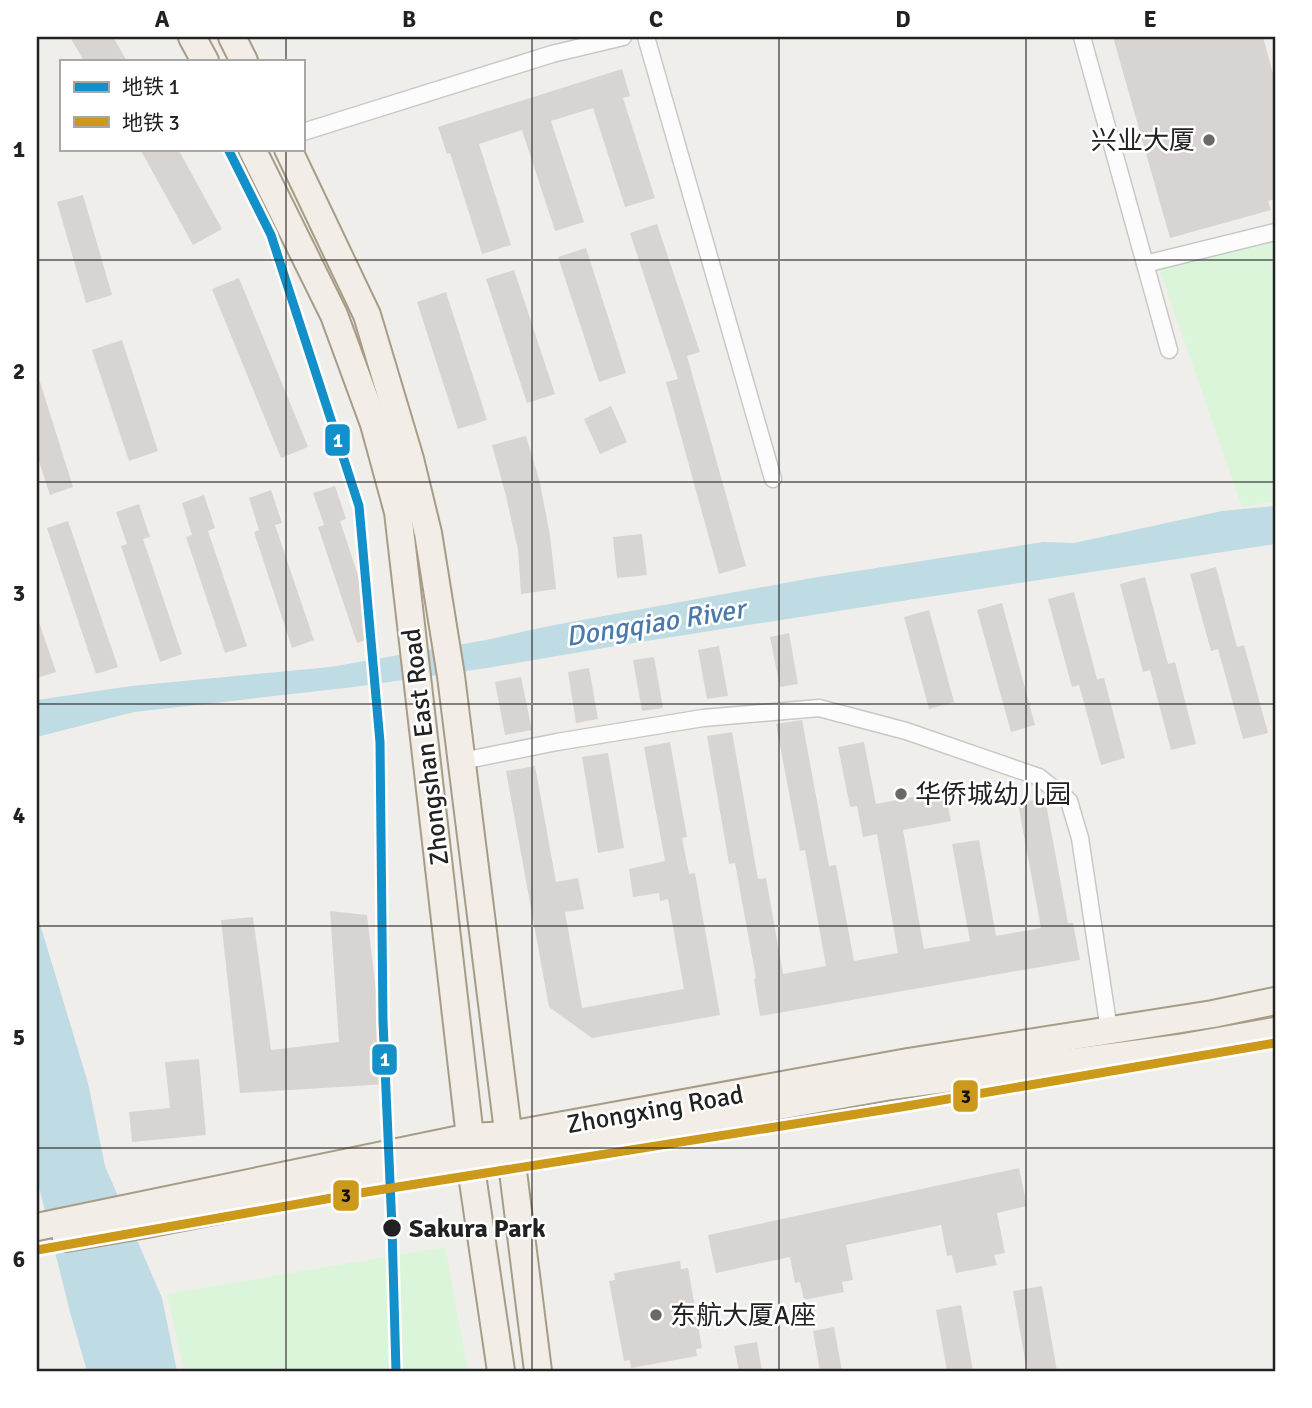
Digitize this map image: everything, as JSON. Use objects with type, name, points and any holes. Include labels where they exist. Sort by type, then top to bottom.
[{"type":"main road","points":[[192,37],[204,60]]},
{"type":"main road","points":[[232,37],[244,60]]},
{"type":"main road","name":"Zhongshan East Road","points":[[288,150],[367,315],[410,459],[428,533],[451,676],[538,1371]]},
{"type":"main road","name":"Zhongshan East Road","points":[[260,152],[334,315],[374,424],[398,512],[470,1149],[500,1371]]},
{"type":"main road","name":"Zhongxing Road","points":[[509,1145],[908,1062],[1213,1014],[1275,1001]]},
{"type":"main road","name":"Zhongxing Road","points":[[37,1243],[145,1214],[470,1149],[891,1086],[1180,1048],[1275,1031]]},
{"type":"main road","name":"Zhongxing Road","points":[[37,1227],[145,1214]]},
{"type":"street","points":[[304,132],[552,54],[574,43],[623,37]]},
{"type":"street","points":[[646,37],[773,479]]},
{"type":"street","points":[[1082,37],[1169,350]]},
{"type":"street","points":[[1145,264],[1275,232]]},
{"type":"street","points":[[462,761],[703,718],[819,708],[906,731],[1039,777],[1069,801],[1080,838],[1110,1030]]},
{"type":"green space","points":[[1275,239],[1275,501],[1242,507],[1158,266]]},
{"type":"green space","name":"Sakura Park","points":[[445,1247],[468,1371],[184,1371],[167,1294]]},
{"type":"water","name":"Dongqiao River","points":[[1275,506],[1275,544],[487,668],[354,687],[134,712],[37,737],[37,700],[131,686],[330,667],[812,578],[1043,542],[1074,543],[1222,511]]},
{"type":"water","points":[[37,914],[88,1083],[105,1166],[162,1298],[177,1371],[87,1371],[37,1179]]},
{"type":"building","points":[[70,37],[113,37],[126,60],[83,60]]},
{"type":"building","name":"兴业大厦","points":[[1113,37],[1263,37],[1275,81],[1275,199],[1268,201],[1271,210],[1170,238]]},
{"type":"building","points":[[622,69],[630,96],[623,98],[655,198],[625,207],[593,108],[551,121],[584,222],[555,231],[522,130],[479,144],[511,245],[482,254],[450,153],[447,154],[438,127]]},
{"type":"building","points":[[141,150],[179,150],[222,229],[193,245]]},
{"type":"building","points":[[83,195],[112,295],[86,303],[57,202]]},
{"type":"building","points":[[657,224],[700,352],[687,356],[746,566],[719,574],[666,382],[678,379],[630,233]]},
{"type":"building","points":[[586,248],[626,373],[599,382],[558,257]]},
{"type":"building","points":[[514,270],[555,394],[527,403],[486,279]]},
{"type":"building","points":[[239,278],[308,447],[281,458],[212,289]]},
{"type":"building","points":[[446,292],[487,420],[458,429],[417,302]]},
{"type":"building","points":[[122,340],[158,451],[129,461],[92,350]]},
{"type":"building","points":[[37,382],[40,382],[73,487],[50,495],[37,455]]},
{"type":"building","points":[[611,406],[627,442],[600,454],[584,419]]},
{"type":"building","points":[[526,436],[540,483],[556,589],[521,594],[518,550],[492,445]]},
{"type":"building","points":[[335,486],[346,519],[340,521],[378,636],[357,643],[318,527],[324,525],[313,493]]},
{"type":"building","points":[[271,490],[282,523],[275,525],[314,640],[292,648],[254,532],[259,530],[249,498]]},
{"type":"building","points":[[204,495],[215,528],[208,531],[247,646],[225,653],[186,537],[192,535],[182,503]]},
{"type":"building","points":[[139,504],[150,537],[143,539],[182,654],[160,662],[121,546],[127,544],[116,512]]},
{"type":"building","points":[[68,521],[118,667],[96,674],[47,528]]},
{"type":"building","points":[[642,534],[647,575],[617,578],[613,537]]},
{"type":"building","points":[[1216,567],[1237,647],[1244,645],[1268,733],[1243,739],[1218,649],[1211,651],[1190,574]]},
{"type":"building","points":[[1145,577],[1168,664],[1175,662],[1196,744],[1171,750],[1150,670],[1143,672],[1120,584]]},
{"type":"building","points":[[1074,592],[1097,679],[1104,678],[1125,758],[1101,765],[1079,685],[1072,687],[1048,599]]},
{"type":"building","points":[[1002,603],[1035,725],[1011,732],[977,610]]},
{"type":"building","points":[[929,610],[954,702],[929,709],[904,617]]},
{"type":"building","points":[[37,622],[56,672],[37,678]]},
{"type":"building","points":[[789,633],[798,684],[780,687],[770,637]]},
{"type":"building","points":[[719,646],[728,696],[707,699],[698,650]]},
{"type":"building","points":[[654,657],[663,708],[642,711],[633,660]]},
{"type":"building","points":[[589,668],[598,719],[576,723],[568,672]]},
{"type":"building","points":[[521,677],[532,730],[505,735],[495,682]]},
{"type":"building","points":[[802,720],[829,866],[836,865],[854,961],[898,953],[877,834],[863,837],[857,806],[850,807],[838,747],[864,742],[876,804],[945,791],[951,821],[903,830],[924,949],[970,941],[952,844],[979,840],[996,936],[1041,928],[1018,803],[1045,798],[1068,923],[1073,923],[1080,960],[760,1016],[756,978],[735,863],[729,864],[707,736],[732,732],[758,879],[766,878],[783,974],[826,966],[805,850],[800,851],[776,724]]},
{"type":"building","points":[[670,742],[687,837],[682,838],[689,874],[695,873],[720,1015],[592,1038],[549,1007],[506,771],[535,766],[556,882],[578,878],[584,909],[565,912],[582,1008],[684,989],[668,899],[660,901],[659,893],[633,897],[629,869],[665,861],[644,747]]},
{"type":"building","points":[[608,753],[624,848],[598,853],[582,757]]},
{"type":"building","points":[[330,911],[367,915],[387,1084],[240,1093],[221,920],[253,917],[271,1050],[339,1042]]},
{"type":"building","points":[[199,1059],[206,1135],[132,1142],[129,1112],[170,1108],[165,1062]]},
{"type":"building","points":[[1019,1168],[1027,1206],[997,1213],[1005,1253],[994,1255],[997,1265],[956,1273],[952,1255],[947,1256],[941,1225],[846,1245],[853,1280],[842,1282],[844,1292],[804,1300],[800,1282],[795,1283],[790,1257],[716,1273],[708,1235]]},
{"type":"building","name":"东航大厦A座","points":[[680,1261],[681,1269],[688,1268],[702,1348],[696,1349],[697,1356],[631,1368],[630,1360],[624,1361],[609,1281],[615,1280],[614,1273]]},
{"type":"building","points":[[1042,1286],[1057,1371],[1027,1371],[1013,1291]]},
{"type":"building","points":[[961,1305],[973,1371],[947,1371],[936,1310]]},
{"type":"building","points":[[834,1327],[842,1371],[820,1371],[813,1331]]},
{"type":"building","points":[[757,1342],[762,1371],[739,1371],[734,1346]]},
{"type":"metro line","name":"1","points":[[228,150],[271,235],[359,506],[380,742],[383,1021],[396,1371]]},
{"type":"metro line","name":"3","points":[[37,1250],[360,1193],[901,1107],[1275,1043]]},
{"type":"place","name":"兴业大厦","points":[[1209,140]]},
{"type":"place","name":"华侨城幼儿园","points":[[901,794]]},
{"type":"place","name":"Sakura Park","points":[[392,1228]]},
{"type":"place","name":"东航大厦A座","points":[[656,1315]]}]
